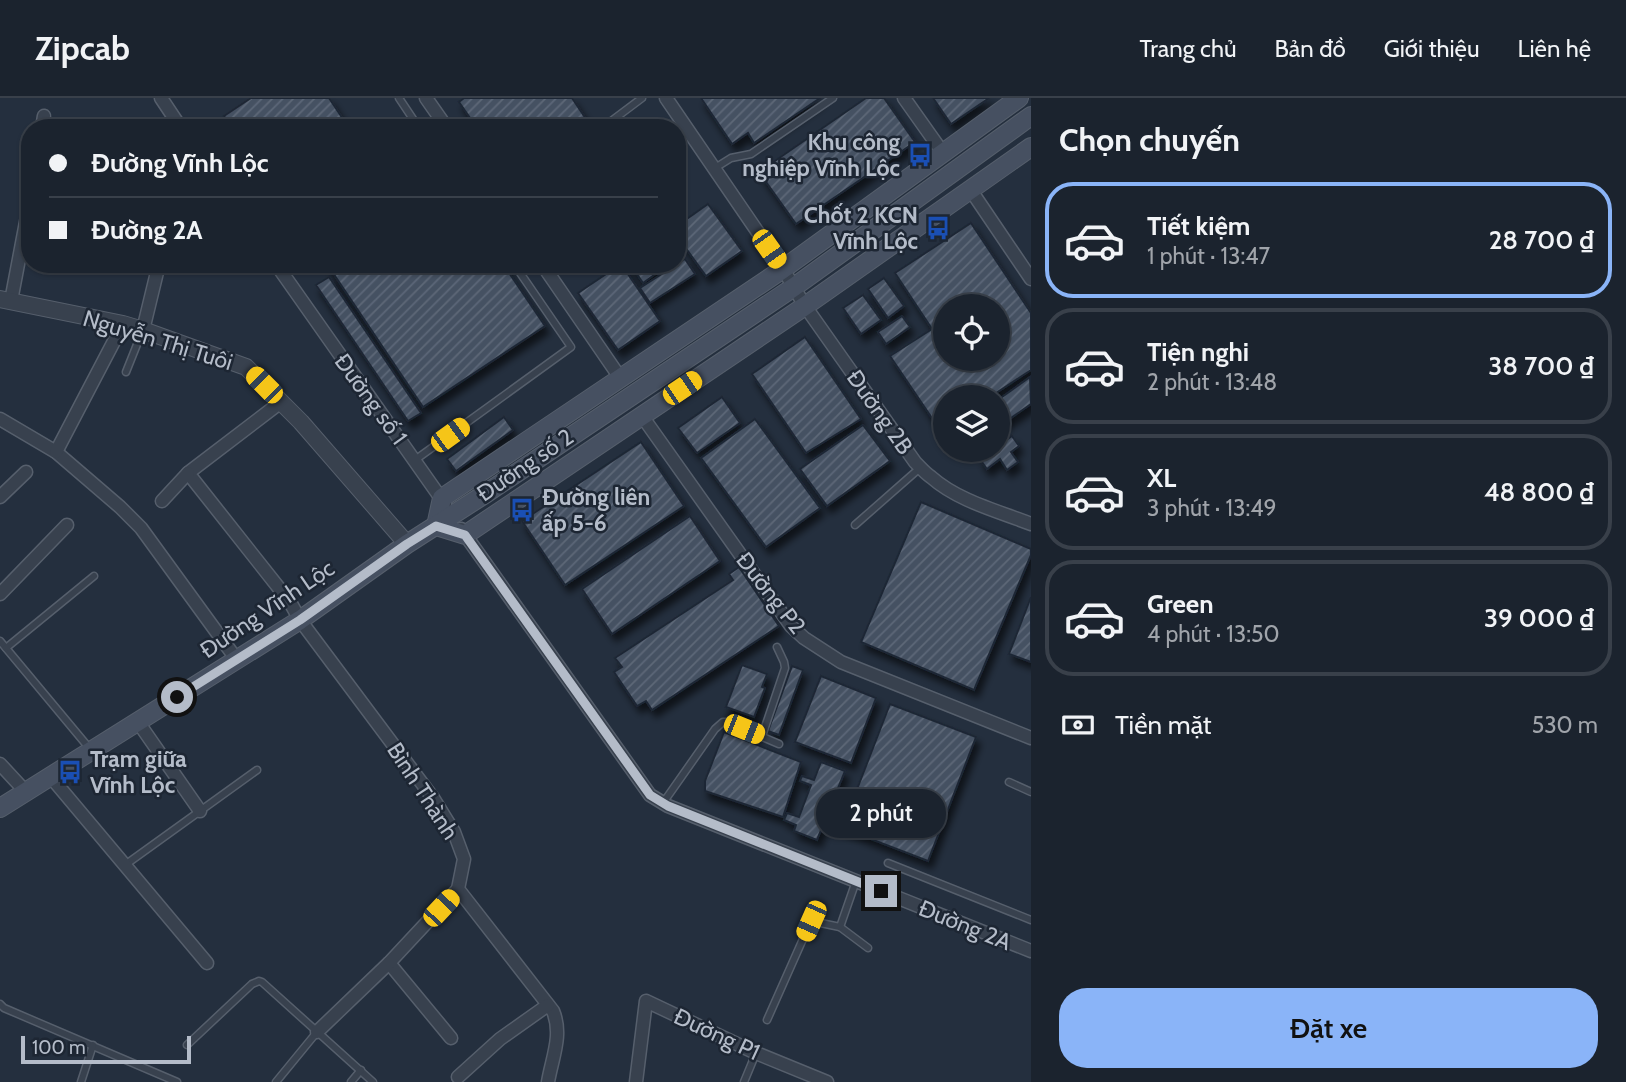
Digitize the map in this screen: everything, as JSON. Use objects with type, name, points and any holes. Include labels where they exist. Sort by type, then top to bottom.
[{"type":"main road","name":"Đường số 2","points":[[436,526],[442,498],[783,269],[1019,98]]},
{"type":"main road","name":"Đường số 2","points":[[452,514],[794,287],[1031,116]]},
{"type":"main road","name":"Đường số 2","points":[[465,535],[805,306],[1031,147]]},
{"type":"main road","name":"Đường Vĩnh Lộc","points":[[0,808],[300,620],[452,514]]},
{"type":"main road","points":[[436,526],[465,535]]},
{"type":"street","points":[[161,98],[175,119]]},
{"type":"street","points":[[426,98],[441,119]]},
{"type":"street","name":"Đường 2B","points":[[666,98],[680,119]]},
{"type":"street","points":[[904,98],[943,153]]},
{"type":"street","name":"Đường 2B","points":[[686,128],[783,269],[805,306],[915,462],[932,479],[950,490],[1031,524]]},
{"type":"street","points":[[970,190],[1031,279]]},
{"type":"street","points":[[6,300],[21,238]]},
{"type":"street","points":[[143,330],[157,273]]},
{"type":"street","name":"Đường số 1","points":[[282,273],[442,498],[465,535]]},
{"type":"street","points":[[548,273],[621,379]]},
{"type":"street","name":"Nguyễn Thị Tuôi","points":[[6,300],[122,324],[246,367],[301,422],[407,544]]},
{"type":"street","points":[[56,452],[122,324]]},
{"type":"street","points":[[163,501],[188,473],[281,402]]},
{"type":"street","name":"Đường P2","points":[[642,416],[791,626],[804,638],[841,662],[1031,738]]},
{"type":"street","points":[[0,419],[56,452],[141,528],[237,660]]},
{"type":"street","points":[[0,497],[26,472]]},
{"type":"street","name":"Bình Thành","points":[[188,473],[290,602],[300,620],[431,795],[454,832],[464,859],[458,889]]},
{"type":"street","points":[[0,594],[67,525]]},
{"type":"street","name":"Đường 2A","points":[[465,535],[650,795],[663,803],[1031,951]]},
{"type":"street","points":[[138,722],[200,811]]},
{"type":"street","points":[[0,764],[25,791]]},
{"type":"street","points":[[50,776],[207,963]]},
{"type":"street","points":[[317,1032],[389,963],[458,889],[556,1019],[558,1032],[548,1082]]},
{"type":"street","points":[[389,963],[451,1038]]},
{"type":"street","name":"Đường P1","points":[[636,1082],[646,1001],[756,1053],[827,1082]]},
{"type":"street","points":[[458,1077],[500,1039],[548,1005]]},
{"type":"lane","points":[[399,98],[413,119]]},
{"type":"lane","points":[[627,98],[632,105]]},
{"type":"lane","points":[[613,119],[642,98]]},
{"type":"lane","points":[[713,169],[731,158],[751,153],[833,98]]},
{"type":"lane","points":[[415,460],[571,347],[519,273]]},
{"type":"lane","points":[[126,372],[143,330]]},
{"type":"lane","points":[[855,525],[920,467]]},
{"type":"lane","points":[[6,648],[94,576]]},
{"type":"lane","points":[[0,640],[91,751]]},
{"type":"lane","points":[[762,736],[785,668],[785,662],[777,647]]},
{"type":"lane","points":[[663,803],[721,723],[727,722],[779,744]]},
{"type":"lane","points":[[125,865],[257,770]]},
{"type":"lane","points":[[1009,782],[1031,792]]},
{"type":"lane","points":[[888,863],[1031,920]]},
{"type":"lane","points":[[840,926],[856,881]]},
{"type":"lane","points":[[767,1020],[811,921],[840,926],[868,948]]},
{"type":"lane","points":[[187,1045],[255,982],[262,982],[373,1082]]},
{"type":"lane","points":[[0,1004],[177,1082]]},
{"type":"lane","points":[[276,1082],[317,1032]]},
{"type":"lane","points":[[81,1082],[93,1045]]},
{"type":"lane","points":[[744,1082],[756,1053]]},
{"type":"lane","points":[[351,1082],[361,1070]]},
{"type":"building","points":[[251,98],[329,98],[343,119],[226,119],[224,116]]},
{"type":"building","points":[[464,98],[572,98],[586,119],[471,119],[459,102]]},
{"type":"building","points":[[701,98],[820,98],[754,143],[748,133],[732,144]]},
{"type":"building","points":[[866,98],[884,98],[915,142],[796,224],[759,172]]},
{"type":"building","points":[[933,98],[989,98],[951,124]]},
{"type":"building","points":[[708,204],[742,251],[706,276],[686,248],[686,220]]},
{"type":"building","points":[[971,223],[1031,313],[1031,370],[1008,385],[933,385],[933,420],[890,356],[932,329],[895,273]]},
{"type":"building","points":[[686,260],[695,274],[650,303],[640,288],[663,273],[686,273]]},
{"type":"building","points":[[333,273],[509,273],[545,326],[423,407]]},
{"type":"building","points":[[608,273],[627,273],[660,321],[618,350],[578,293]]},
{"type":"building","points":[[636,273],[657,273],[643,283]]},
{"type":"building","points":[[329,277],[421,413],[408,421],[316,285]]},
{"type":"building","points":[[884,278],[904,306],[888,318],[868,289]]},
{"type":"building","points":[[863,295],[881,320],[861,334],[843,308]]},
{"type":"building","points":[[902,316],[910,327],[886,344],[878,332]]},
{"type":"building","points":[[805,337],[861,419],[806,453],[752,374]]},
{"type":"building","points":[[1030,377],[1031,404],[1010,419],[1010,391]]},
{"type":"building","points":[[722,397],[740,423],[697,453],[678,428]]},
{"type":"building","points":[[504,417],[513,430],[456,471],[447,459]]},
{"type":"building","points":[[755,419],[820,508],[766,547],[701,458]]},
{"type":"building","points":[[863,425],[890,461],[827,506],[800,469]]},
{"type":"building","points":[[1012,436],[1019,446],[1011,452],[1018,462],[1007,470],[1002,462],[1010,462]]},
{"type":"building","points":[[641,442],[684,506],[565,585],[522,521]]},
{"type":"building","points":[[982,462],[996,462],[987,469]]},
{"type":"building","points":[[921,502],[1031,549],[1031,555],[974,690],[861,642]]},
{"type":"building","points":[[690,516],[720,561],[612,634],[582,589]]},
{"type":"building","points":[[739,567],[779,626],[652,710],[646,701],[637,706],[614,672],[622,667],[615,658],[733,580],[729,574]]},
{"type":"building","points":[[1031,597],[1031,662],[1009,654]]},
{"type":"building","points":[[742,665],[767,674],[762,687],[765,688],[754,717],[726,707]]},
{"type":"building","points":[[792,666],[803,670],[779,735],[768,731]]},
{"type":"building","points":[[821,676],[876,698],[851,763],[795,742]]},
{"type":"building","points":[[890,704],[976,737],[928,861],[842,828]]},
{"type":"building","points":[[724,732],[801,762],[783,817],[705,791],[705,781]]},
{"type":"building","points":[[821,762],[845,771],[817,840],[794,831],[796,825],[784,820],[787,813],[799,817],[811,785],[800,781],[802,776],[814,780]]},
{"type":"place","name":"Khu công nghiệp Vĩnh Lộc","points":[[920,155]]},
{"type":"place","name":"Chốt 2 KCN Vĩnh Lộc","points":[[938,228]]},
{"type":"place","name":"Đường liên ấp 5-6","points":[[522,510]]},
{"type":"place","name":"Trạm giữa Vĩnh Lộc","points":[[70,772]]},
{"type":"route","points":[[177,697],[300,620],[436,526],[465,535],[650,795],[668,806],[881,891]]}]
